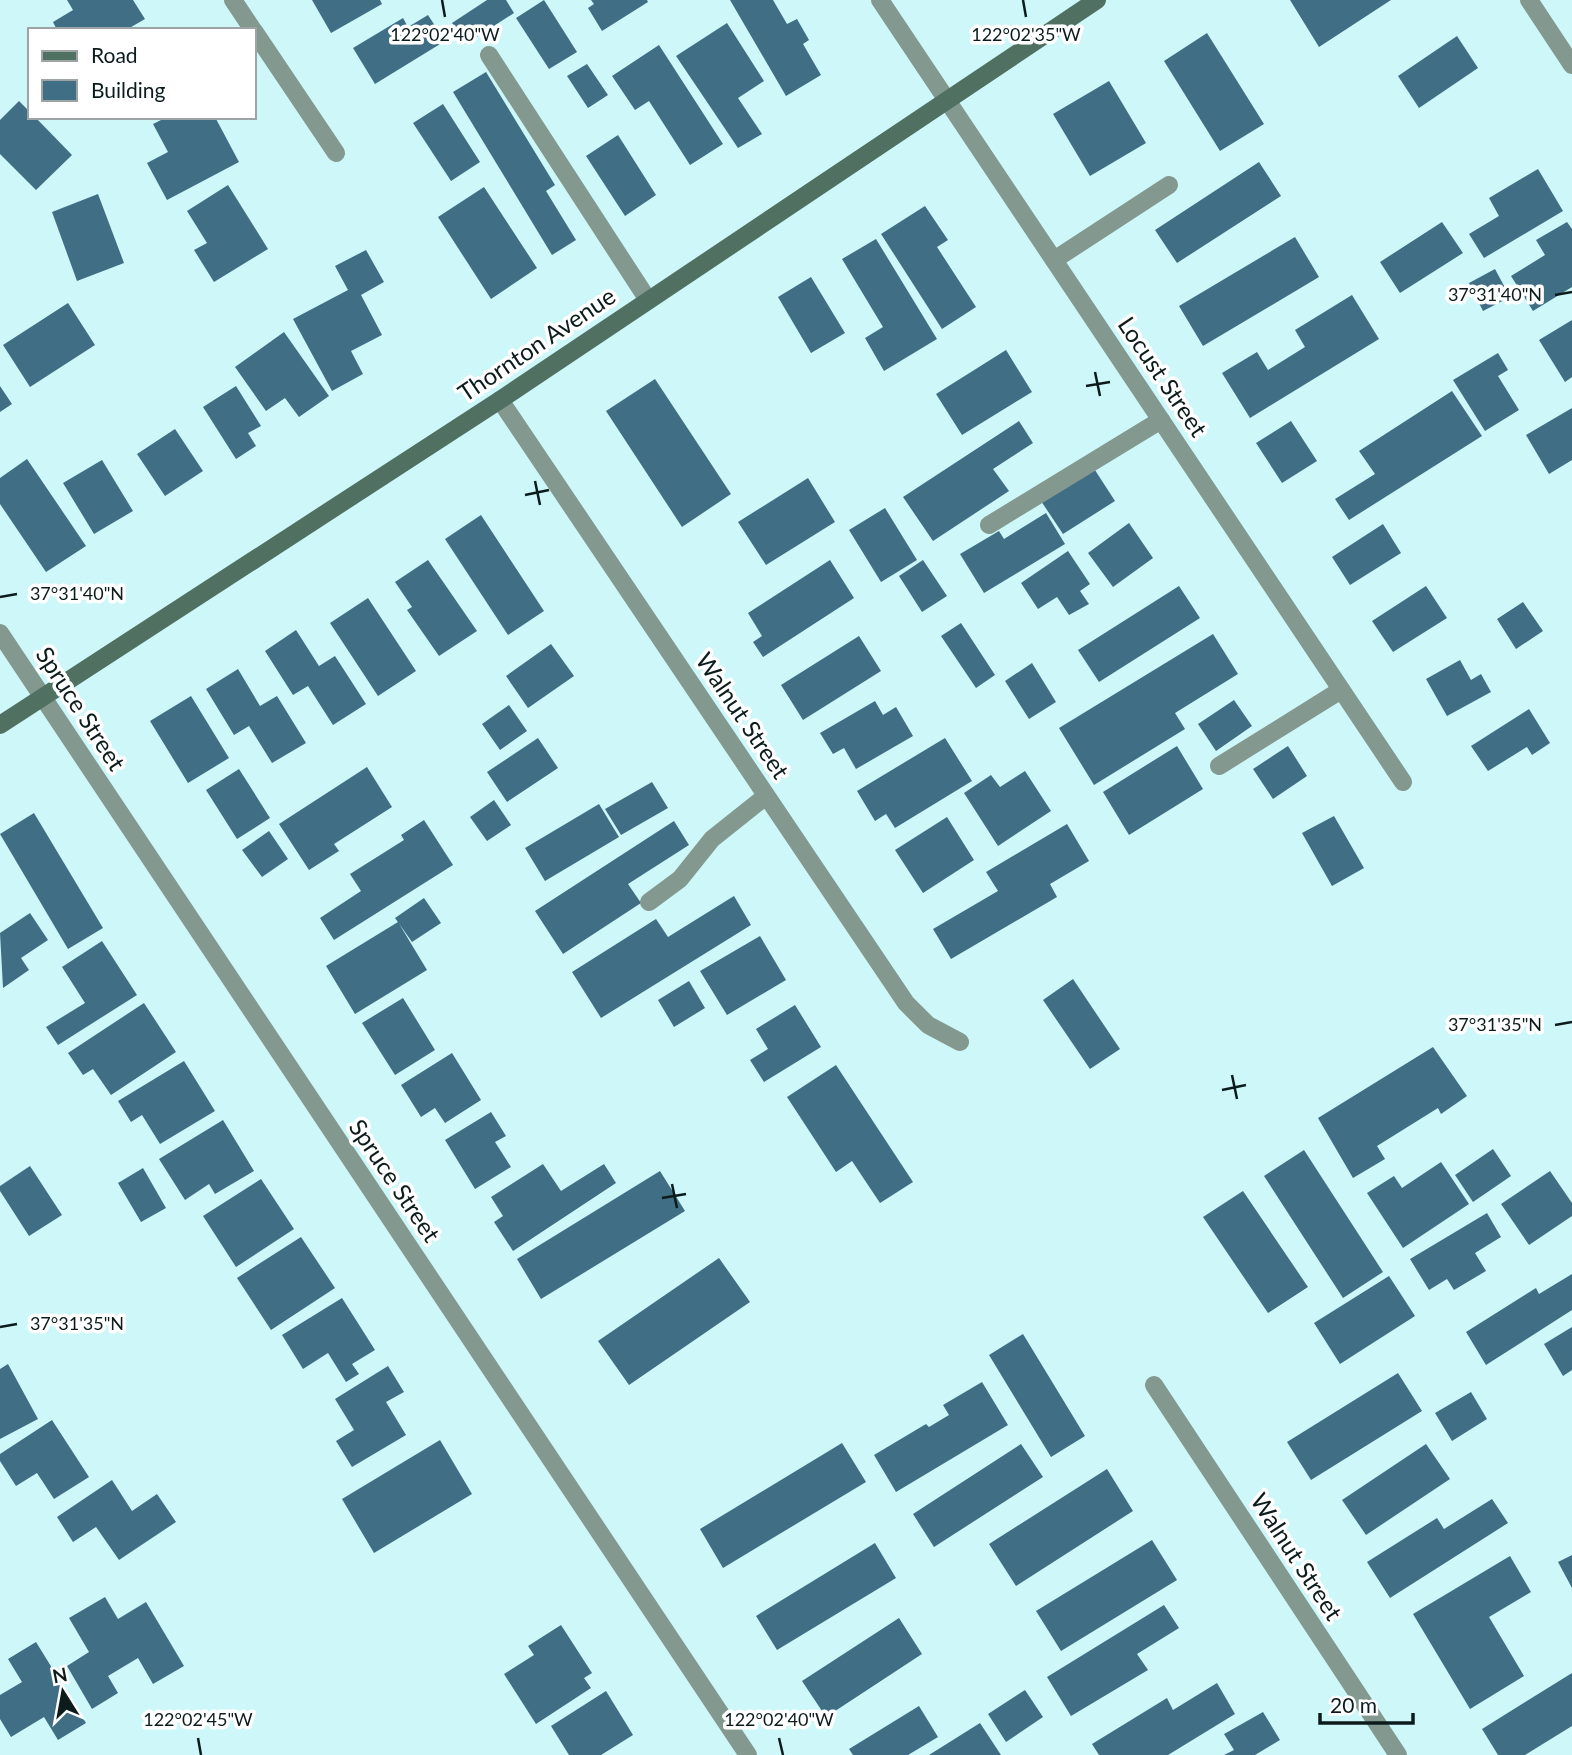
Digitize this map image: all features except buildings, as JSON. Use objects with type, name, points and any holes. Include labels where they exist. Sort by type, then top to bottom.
[{"type":"main road","name":"Thornton Avenue","points":[[0,724],[500,400],[1097,0]]},
{"type":"street","points":[[233,0],[252,28]]},
{"type":"street","name":"Locust Street","points":[[880,0],[1403,782]]},
{"type":"street","points":[[1529,0],[1572,65]]},
{"type":"street","points":[[256,34],[337,153]]},
{"type":"street","points":[[489,55],[648,300]]},
{"type":"street","points":[[1054,260],[1169,185]]},
{"type":"street","name":"Walnut Street","points":[[500,400],[906,1003],[928,1025],[960,1042]]},
{"type":"street","points":[[989,525],[1161,420]]},
{"type":"street","name":"Spruce Street","points":[[0,633],[748,1755]]},
{"type":"street","points":[[1219,766],[1341,690]]},
{"type":"street","points":[[649,902],[680,879],[712,839],[766,796]]},
{"type":"street","name":"Walnut Street","points":[[1153,1385],[1398,1755]]}]
